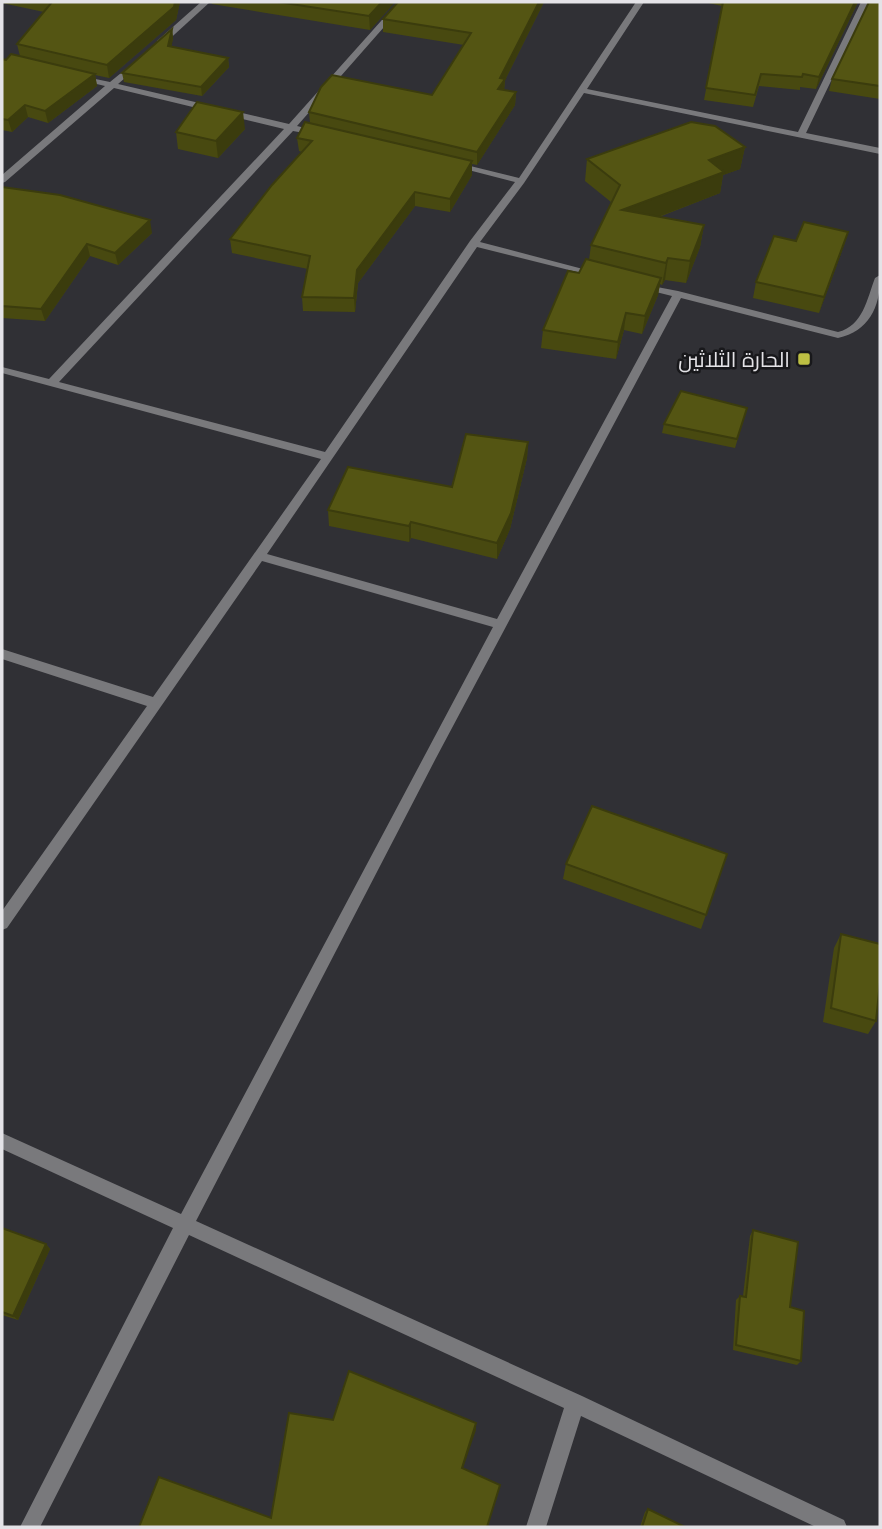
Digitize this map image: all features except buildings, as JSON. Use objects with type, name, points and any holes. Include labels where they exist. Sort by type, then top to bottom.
[{"type":"street","points":[[154,48],[206,2]]},
{"type":"street","points":[[52,383],[291,127],[402,2]]},
{"type":"street","points":[[2,923],[474,243],[521,181],[640,2]]},
{"type":"street","points":[[802,135],[865,2]]},
{"type":"street","points":[[2,180],[144,57]]},
{"type":"street","points":[[64,73],[332,137]]},
{"type":"street","points":[[580,90],[880,151]]},
{"type":"street","points":[[440,162],[521,181]]},
{"type":"street","points":[[474,243],[614,278]]},
{"type":"street","points":[[627,281],[838,335],[850,334],[860,327],[880,278]]},
{"type":"street","points":[[30,1527],[184,1224],[499,624],[678,294]]},
{"type":"street","points":[[2,370],[328,457]]},
{"type":"street","points":[[259,556],[499,624]]},
{"type":"street","points":[[2,654],[155,703]]},
{"type":"street","points":[[2,1140],[575,1403],[836,1527]]},
{"type":"street","points":[[536,1527],[575,1403]]},
{"type":"place","name":"الحارة الثلاثين","points":[[804,359]]}]
